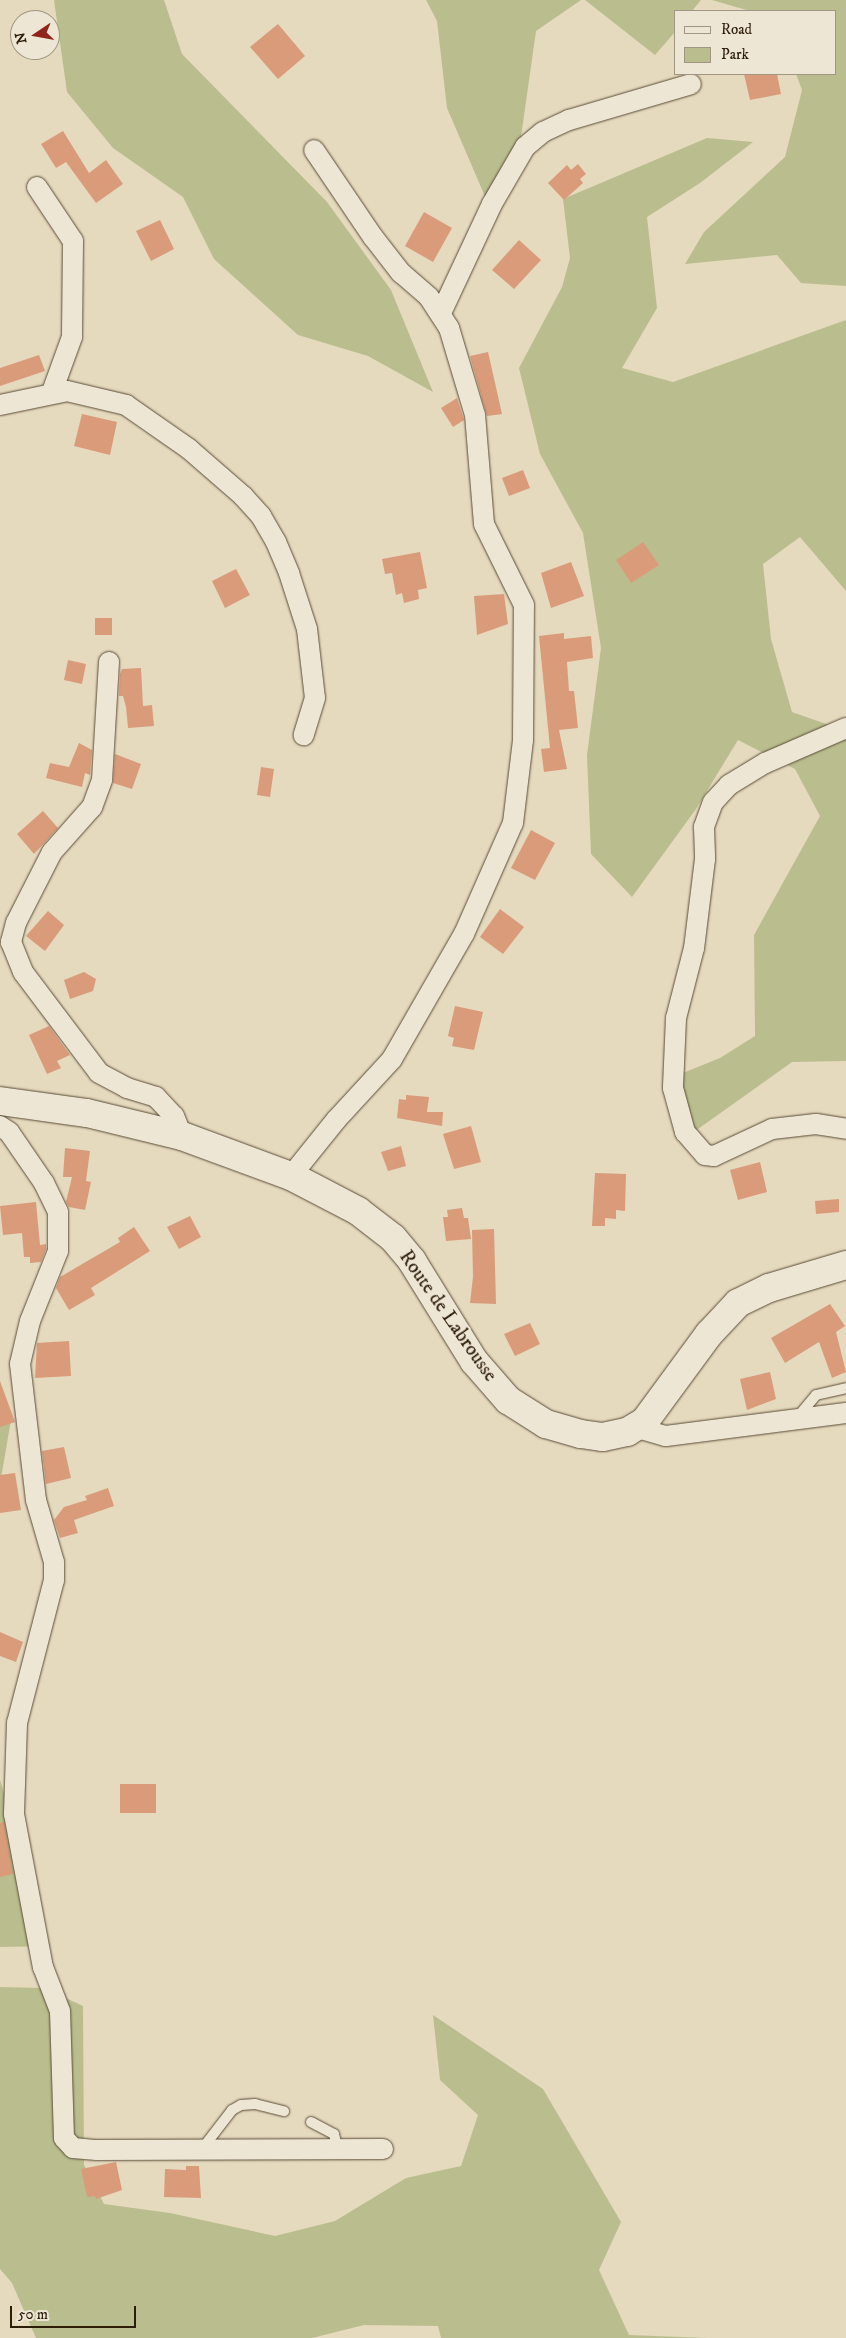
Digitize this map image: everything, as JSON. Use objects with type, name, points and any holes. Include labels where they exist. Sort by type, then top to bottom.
[{"type":"street","points":[[441,313],[492,204],[525,147],[543,132],[569,120],[691,84]]},
{"type":"street","points":[[291,1176],[336,1120],[392,1059],[464,934],[513,823],[523,740],[524,605],[484,524],[475,415],[449,328],[429,297],[401,273],[314,150]]},
{"type":"street","points":[[37,187],[73,241],[72,337],[52,392]]},
{"type":"street","points":[[0,404],[52,392],[68,391],[126,405],[142,414],[189,449],[261,516],[290,573],[307,630],[315,698],[304,735]]},
{"type":"street","points":[[109,662],[99,789],[92,807],[52,852],[16,923],[11,942],[23,972],[99,1073],[127,1088],[156,1097],[174,1116],[182,1136]]},
{"type":"street","points":[[846,728],[819,737],[765,764],[729,785],[713,802],[704,827],[705,859],[694,948],[676,1018],[673,1088],[685,1132],[705,1155],[714,1156],[772,1129],[816,1124],[846,1129]]},
{"type":"street","name":"Route de Labrousse","points":[[0,1101],[87,1113],[182,1136],[291,1176],[358,1211],[393,1238],[412,1261],[474,1361],[508,1400],[546,1424],[581,1434],[603,1437],[634,1427],[645,1421],[665,1397],[709,1334],[738,1303],[769,1288],[846,1265]]},
{"type":"street","points":[[0,1126],[9,1132],[44,1182],[58,1212],[58,1251],[30,1321],[20,1364],[36,1500],[54,1562],[54,1580],[17,1723],[14,1814],[42,1967],[60,2011],[64,2138],[73,2148],[97,2150],[383,2148]]},
{"type":"street","points":[[634,1427],[666,1436],[793,1421],[837,1412],[846,1414]]},
{"type":"lane","points":[[793,1421],[816,1395],[846,1388]]},
{"type":"lane","points":[[202,2149],[232,2110],[241,2104],[255,2104],[284,2111]]},
{"type":"lane","points":[[311,2122],[329,2130],[337,2147]]},
{"type":"green space","points":[[54,0],[164,0],[182,54],[327,202],[391,290],[433,392],[368,356],[298,335],[214,259],[183,197],[113,148],[67,92],[60,42],[60,10],[55,10]]},
{"type":"green space","points":[[426,0],[581,0],[536,31],[520,144],[487,201],[447,108],[437,21]]},
{"type":"green space","points":[[585,0],[701,0],[693,10],[674,10],[674,33],[655,55]]},
{"type":"green space","points":[[712,0],[846,0],[846,286],[801,283],[777,255],[685,264],[704,232],[785,157],[802,90],[796,75],[836,75],[836,10],[747,10]]},
{"type":"green space","points":[[707,138],[753,142],[700,183],[647,217],[657,308],[622,368],[673,382],[846,320],[846,591],[800,537],[763,564],[771,639],[792,712],[846,731],[846,1061],[792,1062],[691,1134],[678,1075],[720,1058],[755,1036],[754,935],[820,816],[795,769],[738,740],[696,809],[632,897],[591,854],[587,755],[601,648],[583,533],[540,454],[519,368],[562,287],[570,258],[563,199]]},
{"type":"green space","points":[[0,1405],[12,1414],[0,1484]]},
{"type":"green space","points":[[0,1780],[50,1946],[0,1947]]},
{"type":"green space","points":[[0,1987],[44,1988],[83,2006],[84,2165],[104,2204],[170,2213],[275,2236],[335,2221],[406,2178],[461,2166],[478,2115],[440,2080],[433,2015],[543,2089],[621,2222],[599,2270],[629,2335],[708,2338],[441,2338],[438,2326],[364,2325],[312,2338],[36,2338],[12,2283],[0,2269]]},
{"type":"building","points":[[278,24],[305,56],[278,79],[250,47]]},
{"type":"building","points":[[744,75],[777,75],[781,94],[750,100]]},
{"type":"building","points":[[63,131],[89,173],[106,160],[123,184],[96,203],[66,162],[56,168],[41,144]]},
{"type":"building","points":[[578,164],[586,174],[580,179],[583,183],[564,200],[548,183],[567,165],[571,170]]},
{"type":"building","points":[[424,212],[452,228],[433,262],[405,246]]},
{"type":"building","points":[[160,220],[174,249],[151,261],[136,231]]},
{"type":"building","points":[[519,240],[541,260],[514,289],[492,270]]},
{"type":"building","points":[[488,352],[502,414],[487,416],[470,356]]},
{"type":"building","points":[[39,355],[45,371],[0,386],[0,368]]},
{"type":"building","points":[[457,398],[464,420],[453,427],[441,408]]},
{"type":"building","points":[[82,414],[117,422],[110,455],[74,446]]},
{"type":"building","points":[[523,470],[530,488],[509,496],[502,478]]},
{"type":"building","points":[[643,542],[659,565],[631,583],[616,560]]},
{"type":"building","points":[[420,552],[427,588],[418,590],[419,599],[404,603],[402,593],[396,595],[392,573],[385,574],[382,559]]},
{"type":"building","points":[[571,562],[584,596],[551,608],[541,573]]},
{"type":"building","points":[[236,569],[250,595],[225,608],[212,581]]},
{"type":"building","points":[[504,594],[508,624],[477,635],[474,596]]},
{"type":"building","points":[[95,618],[112,618],[112,635],[95,635]]},
{"type":"building","points":[[564,633],[564,639],[591,636],[593,658],[567,662],[569,691],[574,691],[578,728],[559,730],[567,769],[544,772],[541,749],[550,748],[539,636]]},
{"type":"building","points":[[68,660],[86,664],[82,684],[64,680]]},
{"type":"building","points":[[141,668],[143,706],[152,705],[154,726],[128,728],[123,696],[119,696],[120,674],[122,669]]},
{"type":"building","points":[[79,743],[92,750],[90,775],[85,773],[82,787],[46,778],[50,763],[69,767]]},
{"type":"building","points":[[115,754],[141,764],[132,789],[113,783]]},
{"type":"building","points":[[261,767],[274,769],[270,797],[257,795]]},
{"type":"building","points":[[43,811],[58,828],[34,854],[17,834]]},
{"type":"building","points":[[531,830],[555,843],[535,880],[511,868]]},
{"type":"building","points":[[500,909],[524,927],[503,954],[480,937]]},
{"type":"building","points":[[48,911],[64,925],[45,951],[26,936]]},
{"type":"building","points":[[84,972],[96,979],[93,991],[70,999],[64,980]]},
{"type":"building","points":[[455,1006],[483,1012],[474,1050],[452,1046],[454,1038],[448,1036]]},
{"type":"building","points":[[49,1026],[70,1055],[57,1061],[61,1068],[47,1074],[29,1035]]},
{"type":"building","points":[[406,1095],[429,1097],[427,1112],[443,1112],[442,1126],[397,1118],[399,1099],[406,1100]]},
{"type":"building","points":[[471,1126],[481,1162],[454,1169],[443,1134]]},
{"type":"building","points":[[401,1146],[406,1166],[388,1171],[381,1152]]},
{"type":"building","points":[[65,1148],[90,1151],[86,1181],[91,1182],[85,1210],[69,1207],[66,1202],[72,1177],[63,1177]]},
{"type":"building","points":[[760,1162],[767,1192],[738,1200],[730,1170]]},
{"type":"building","points":[[595,1173],[626,1174],[625,1211],[616,1210],[616,1219],[605,1218],[605,1226],[592,1226]]},
{"type":"building","points":[[839,1199],[839,1212],[816,1214],[815,1201]]},
{"type":"building","points":[[36,1202],[40,1245],[46,1244],[46,1249],[41,1262],[30,1263],[30,1257],[24,1257],[22,1233],[3,1235],[0,1206]]},
{"type":"building","points":[[462,1208],[464,1218],[468,1218],[471,1239],[446,1241],[443,1217],[448,1217],[447,1210]]},
{"type":"building","points":[[190,1216],[201,1237],[179,1249],[167,1227]]},
{"type":"building","points":[[134,1227],[150,1251],[91,1288],[95,1295],[69,1310],[56,1288],[60,1277],[120,1242],[118,1238]]},
{"type":"building","points":[[494,1229],[496,1304],[470,1303],[473,1277],[472,1230]]},
{"type":"building","points":[[830,1304],[845,1326],[836,1332],[846,1372],[832,1378],[819,1342],[785,1363],[771,1338]]},
{"type":"building","points":[[530,1323],[540,1344],[515,1356],[504,1334]]},
{"type":"building","points":[[69,1341],[71,1376],[35,1378],[37,1343]]},
{"type":"building","points":[[770,1372],[776,1399],[747,1410],[740,1379]]},
{"type":"building","points":[[0,1381],[15,1422],[0,1427]]},
{"type":"building","points":[[64,1447],[71,1478],[46,1484],[42,1451]]},
{"type":"building","points":[[15,1473],[21,1510],[0,1513],[0,1475]]},
{"type":"building","points":[[108,1488],[114,1506],[74,1520],[78,1533],[60,1538],[54,1520],[64,1507],[87,1500],[85,1496]]},
{"type":"building","points":[[0,1632],[23,1642],[16,1662],[0,1656]]},
{"type":"building","points":[[120,1784],[156,1784],[156,1813],[120,1813]]},
{"type":"building","points":[[4,1822],[13,1874],[0,1877],[0,1823]]},
{"type":"building","points":[[116,2162],[122,2190],[96,2199],[95,2196],[87,2197],[81,2169]]},
{"type":"building","points":[[186,2166],[199,2166],[201,2198],[164,2197],[165,2169],[186,2170]]}]
